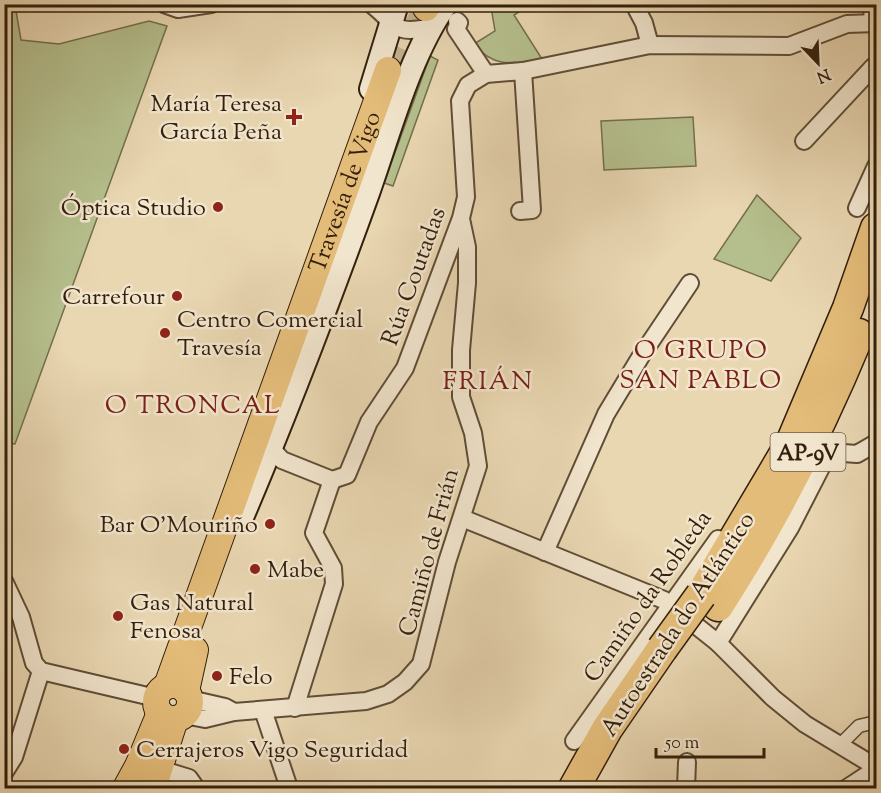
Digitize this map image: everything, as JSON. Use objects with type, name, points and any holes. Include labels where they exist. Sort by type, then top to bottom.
[{"type":"highway","name":"Autoestrada do Atlántico","points":[[710,600],[791,443],[848,308],[867,218]]},
{"type":"highway","name":"Autoestrada do Atlántico","points":[[574,789],[607,729],[672,654],[710,600],[761,539],[796,476],[828,410],[876,288]]},
{"type":"highway","name":"Autoestrada do Atlántico","points":[[597,789],[672,654]]},
{"type":"main road","points":[[236,512],[271,448],[427,13]]},
{"type":"main road","points":[[236,512],[309,261],[384,53],[427,13]]},
{"type":"main road","name":"Travesía de Vigo","points":[[156,779],[174,703],[197,642],[236,512],[391,72]]},
{"type":"main road","name":"Travesía de Vigo","points":[[126,789],[174,703]]},
{"type":"street","points":[[164,4],[178,9],[211,4]]},
{"type":"street","points":[[371,4],[427,13],[456,29],[486,74],[523,71],[650,45],[789,46],[874,14]]},
{"type":"street","points":[[634,4],[644,23],[650,45]]},
{"type":"street","points":[[804,141],[854,84],[873,67],[876,67]]},
{"type":"street","points":[[520,211],[532,210],[523,71]]},
{"type":"street","name":"Rúa Coutadas","points":[[295,708],[334,584],[333,568],[314,533],[332,480],[347,475],[369,422],[405,368],[461,218],[466,197],[460,101],[468,85],[486,74]]},
{"type":"street","points":[[867,218],[876,166]]},
{"type":"street","name":"Camiño de Frián","points":[[41,671],[174,703],[205,719],[234,712],[366,700],[388,694],[405,682],[421,664],[478,466],[473,433],[461,397],[461,350],[467,283],[467,247],[461,218]]},
{"type":"street","points":[[544,552],[606,414],[690,284]]},
{"type":"street","points":[[718,643],[790,528],[830,452],[857,454],[876,443]]},
{"type":"street","points":[[271,448],[282,460],[332,480]]},
{"type":"street","name":"Camiño da Robleda","points":[[574,741],[672,606],[729,522],[755,476]]},
{"type":"street","points":[[462,518],[655,595],[672,606],[718,643],[773,698],[839,746],[876,768],[847,789]]},
{"type":"street","points":[[4,581],[21,617],[34,663],[41,671],[14,757],[4,773]]},
{"type":"street","points":[[263,710],[289,789]]},
{"type":"street","points":[[839,746],[859,726],[876,722]]},
{"type":"street","points":[[686,789],[687,762]]},
{"type":"street","points":[[156,779],[189,778],[196,789]]},
{"type":"green space","points":[[4,5],[15,5],[21,40],[59,44],[149,21],[167,26],[15,444],[4,443]]},
{"type":"green space","points":[[488,5],[530,5],[514,15],[542,59],[513,63],[497,61],[481,52],[474,44],[495,31],[491,7]]},
{"type":"green space","points":[[430,56],[438,60],[393,186],[384,183]]},
{"type":"green space","points":[[693,117],[696,166],[604,170],[601,121]]},
{"type":"green space","points":[[757,195],[801,238],[771,281],[714,259]]},
{"type":"tunnel","points":[[395,74],[426,8]]},
{"type":"place","name":"María Teresa García Peña","points":[[294,117]]},
{"type":"place","name":"Óptica Studio","points":[[218,207]]},
{"type":"place","name":"Carrefour","points":[[177,296]]},
{"type":"place","name":"Centro Comercial Travesía","points":[[165,333]]},
{"type":"place","name":"Bar O'Mouriño","points":[[270,524]]},
{"type":"place","name":"Mabe","points":[[255,569]]},
{"type":"place","name":"Gas Natural Fenosa","points":[[118,616]]},
{"type":"place","name":"Felo","points":[[217,676]]},
{"type":"place","name":"Cerrajeros Vigo Seguridad","points":[[124,749]]},
{"type":"district","name":"O GRUPO SAN PABLO","points":[[701,364]]},
{"type":"district","name":"FRIÁN","points":[[488,380]]},
{"type":"district","name":"O TRONCAL","points":[[193,404]]}]
